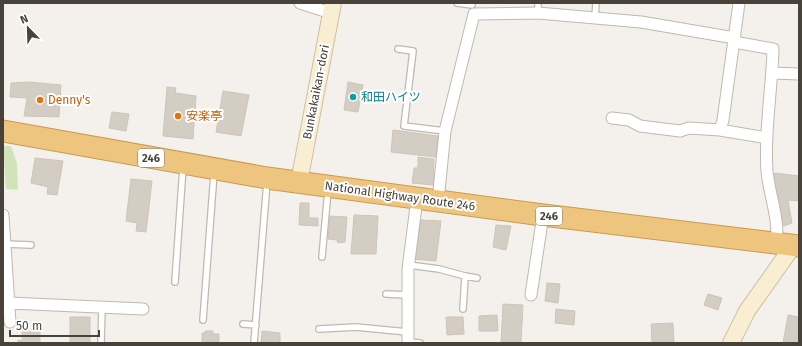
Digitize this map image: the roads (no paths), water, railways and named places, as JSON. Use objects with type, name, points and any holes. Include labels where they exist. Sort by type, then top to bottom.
[{"type":"highway","name":"National Highway Route 246","points":[[3,131],[267,178],[543,215],[792,244]]},
{"type":"street","points":[[300,3],[332,8]]},
{"type":"street","points":[[720,130],[723,120],[739,3]]},
{"type":"street","points":[[438,201],[445,131],[473,7],[538,8],[595,18],[641,22],[773,49],[767,138],[767,172],[778,231],[792,244],[747,311],[731,343]]},
{"type":"street","name":"Bunkakaikan-dori","points":[[299,182],[332,8]]},
{"type":"street","points":[[772,73],[799,74]]},
{"type":"street","points":[[612,118],[629,120],[640,126],[680,131],[690,128],[720,130],[767,138]]},
{"type":"street","points":[[408,339],[409,265],[417,199]]},
{"type":"street","points":[[3,215],[5,284],[9,303],[10,322]]},
{"type":"street","points":[[531,295],[543,215]]},
{"type":"street","points":[[9,303],[143,310]]},
{"type":"lane","points":[[457,3],[473,7]]},
{"type":"lane","points":[[595,18],[596,3]]},
{"type":"lane","points":[[398,49],[413,51],[404,126],[445,131]]},
{"type":"lane","points":[[175,282],[184,164]]},
{"type":"lane","points":[[203,320],[214,169]]},
{"type":"lane","points":[[254,343],[267,178]]},
{"type":"lane","points":[[322,257],[329,186]]},
{"type":"lane","points":[[5,244],[32,245]]},
{"type":"lane","points":[[409,265],[439,269],[477,278]]},
{"type":"lane","points":[[463,309],[465,276]]},
{"type":"lane","points":[[386,294],[408,295]]},
{"type":"lane","points":[[101,343],[102,308]]},
{"type":"lane","points":[[242,324],[256,325]]},
{"type":"lane","points":[[318,329],[356,327],[420,343]]},
{"type":"place","name":"和田ハイツ","points":[[353,97]]},
{"type":"place","name":"Denny's","points":[[40,100]]},
{"type":"place","name":"安楽亭","points":[[178,116]]}]
